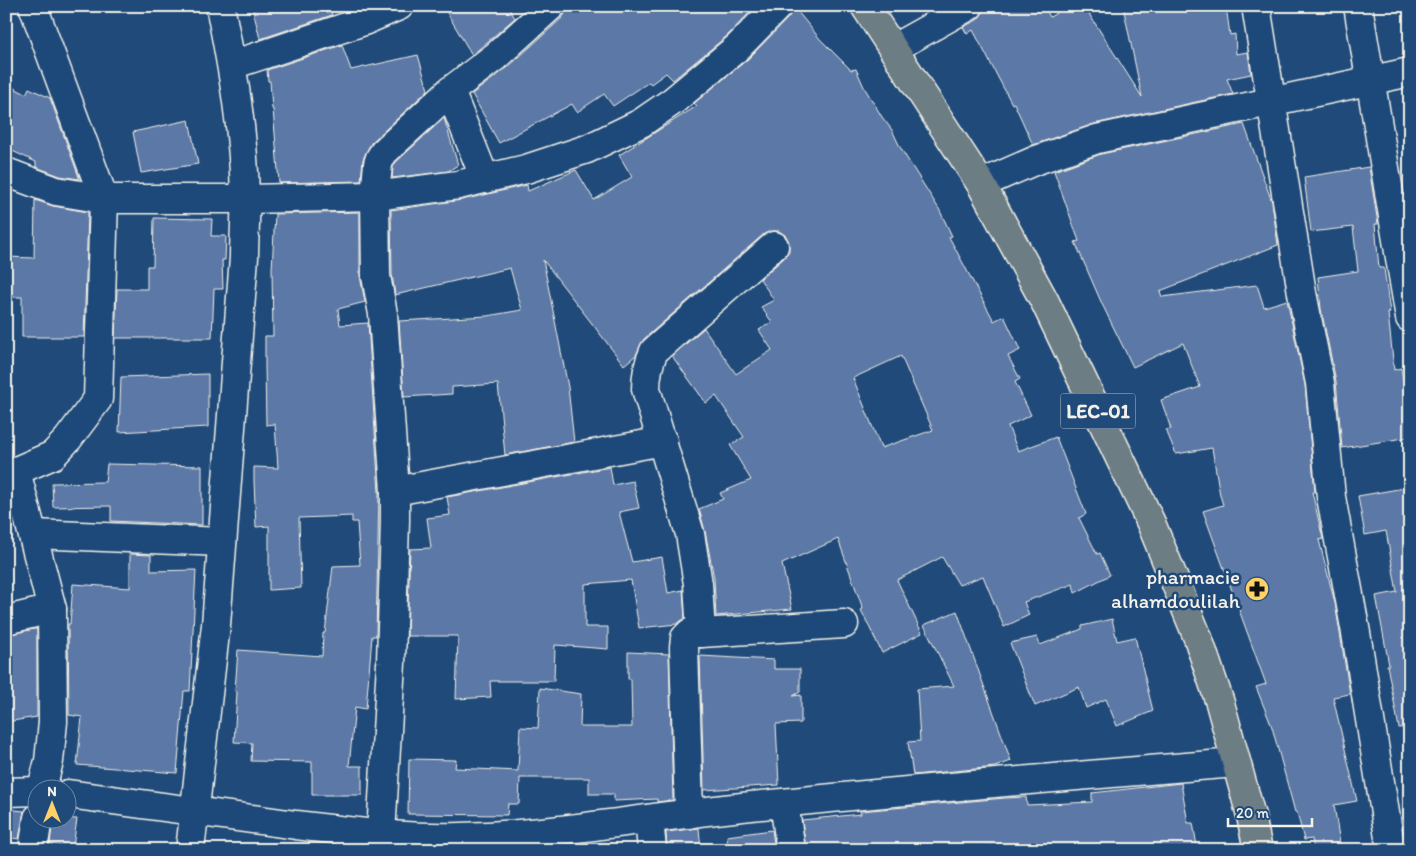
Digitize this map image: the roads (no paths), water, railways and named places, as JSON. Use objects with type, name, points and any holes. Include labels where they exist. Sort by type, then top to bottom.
[{"type":"highway","name":"LEC-01","points":[[865,6],[981,184],[1045,302],[1151,523],[1198,638],[1220,703],[1258,850]]},
{"type":"street","points":[[33,6],[104,199],[98,399],[68,439],[53,455],[11,471],[33,534],[52,609],[53,722],[49,761],[45,778]]},
{"type":"street","points":[[190,850],[216,625],[240,316],[245,199],[241,135],[232,65],[220,6]]},
{"type":"street","points":[[232,65],[364,22],[398,6]]},
{"type":"street","points":[[390,839],[395,491],[384,314],[376,276],[374,196],[380,158],[450,91],[496,56],[551,6]]},
{"type":"street","points":[[6,172],[56,191],[104,199],[245,199],[374,196],[458,185],[526,170],[587,149],[641,123],[673,101],[738,46],[778,6]]},
{"type":"street","points":[[894,48],[969,6]]},
{"type":"street","points":[[1256,6],[1302,293],[1320,383],[1331,497],[1356,633],[1390,850]]},
{"type":"street","points":[[1358,6],[1403,239],[1410,318]]},
{"type":"street","points":[[981,184],[1034,161],[1097,139],[1410,72]]},
{"type":"street","points":[[450,91],[485,179]]},
{"type":"street","points":[[701,633],[695,557],[690,534],[646,389],[647,369],[654,351],[774,246]]},
{"type":"street","points":[[395,491],[662,441]]},
{"type":"street","points":[[33,534],[222,542]]},
{"type":"street","points":[[6,620],[52,609]]},
{"type":"street","points":[[690,814],[684,638],[690,633],[844,624]]},
{"type":"street","points":[[78,795],[195,812],[340,840],[458,838],[519,842],[550,832],[784,803],[1236,763]]},
{"type":"street","points":[[6,792],[28,791]]},
{"type":"street","points":[[784,803],[791,850]]},
{"type":"street","points":[[649,819],[652,850]]},
{"type":"street","points":[[33,850],[36,828]]},
{"type":"place","name":"pharmacie alhamdoulilah","points":[[1257,589]]}]
